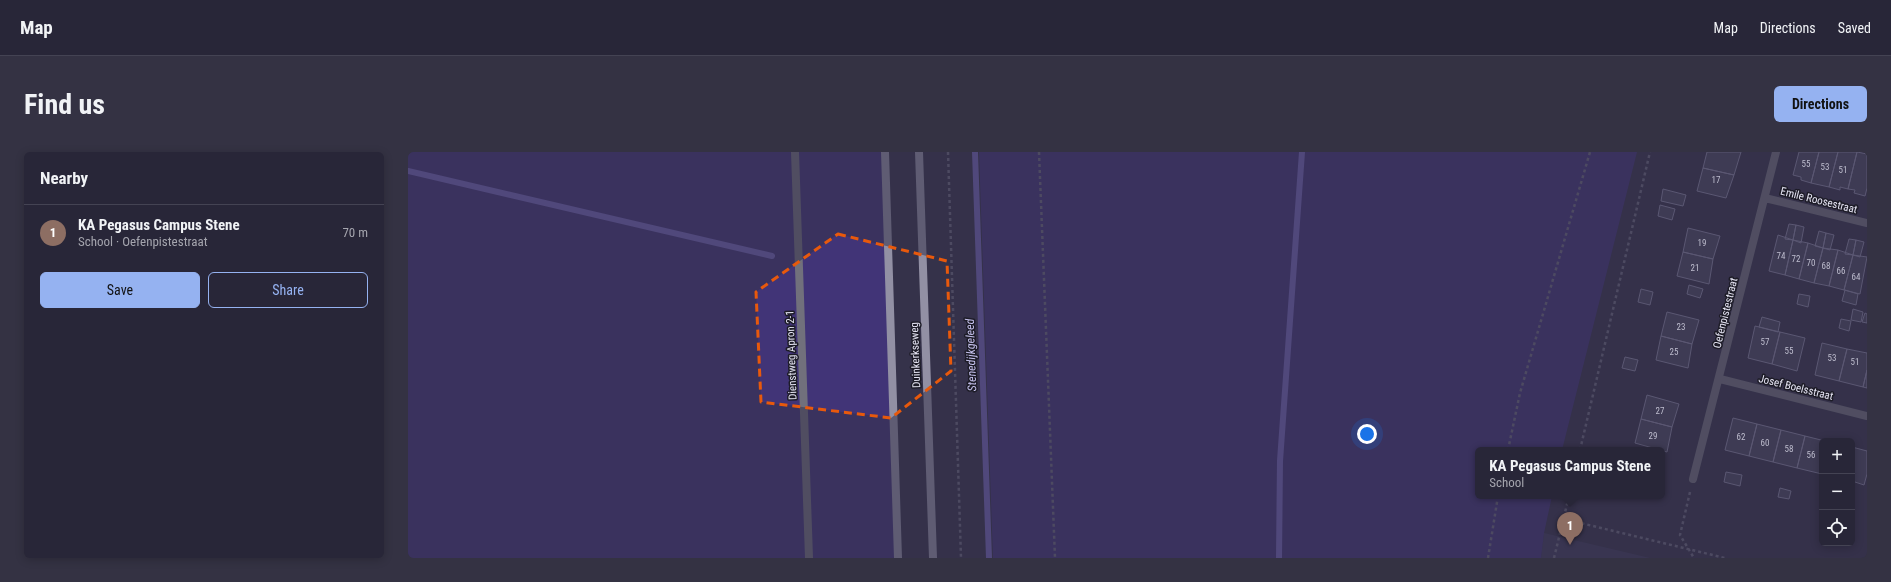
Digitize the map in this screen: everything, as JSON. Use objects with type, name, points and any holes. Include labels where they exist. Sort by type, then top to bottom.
[{"type":"main road","points":[[885,152],[898,558]]},
{"type":"main road","name":"Duinkerkseweg","points":[[918,152],[933,558]]},
{"type":"street","name":"Dienstweg Apron 2-1","points":[[795,152],[809,558]]},
{"type":"street","name":"Oefenpistestraat","points":[[1693,478],[1720,379],[1776,152]]},
{"type":"street","name":"Emile Roosestraat","points":[[1765,198],[1867,223]]},
{"type":"street","name":"Josef Boelsstraat","points":[[1720,379],[1867,416]]},
{"type":"path","points":[[948,152],[961,558]]},
{"type":"path","points":[[1039,152],[1056,558]]},
{"type":"path","points":[[1509,447],[1524,378],[1590,152]]},
{"type":"path","points":[[1581,447],[1650,152]]},
{"type":"path","points":[[1693,478],[1680,535],[1694,558]]},
{"type":"path","points":[[1488,558],[1498,499]]},
{"type":"path","points":[[1554,558],[1568,499]]},
{"type":"path","points":[[1564,519],[1725,558]]},
{"type":"highlighted area","points":[[838,234],[947,261],[951,371],[891,418],[761,402],[756,292]]},
{"type":"shaded area","points":[[408,152],[885,152],[899,558],[408,558]]},
{"type":"shaded area","points":[[979,152],[1637,152],[1563,447],[1475,447],[1475,499],[1551,499],[1544,533],[1541,558],[993,558]]},
{"type":"shaded area","points":[[1544,533],[1650,558],[1541,558]]},
{"type":"building","points":[[1707,152],[1741,152],[1734,175],[1703,168]]},
{"type":"building","points":[[1799,152],[1819,152],[1811,183],[1801,180],[1801,177],[1793,175]]},
{"type":"building","points":[[1819,152],[1838,152],[1829,187],[1811,183]]},
{"type":"building","points":[[1838,152],[1857,152],[1848,189],[1840,187],[1840,190],[1829,187]]},
{"type":"building","points":[[1857,152],[1867,154],[1867,188],[1865,196],[1854,193],[1855,190],[1848,189]]},
{"type":"building","points":[[1703,168],[1734,175],[1726,198],[1697,191]]},
{"type":"building","points":[[1663,189],[1686,195],[1683,206],[1661,201]]},
{"type":"building","points":[[1660,205],[1675,209],[1672,220],[1658,216]]},
{"type":"building","points":[[1789,224],[1796,225],[1793,240],[1785,239]]},
{"type":"building","points":[[1796,225],[1804,227],[1801,243],[1793,240]]},
{"type":"building","points":[[1688,228],[1720,236],[1713,259],[1683,252]]},
{"type":"building","points":[[1819,231],[1826,233],[1823,248],[1815,246]]},
{"type":"building","points":[[1826,233],[1834,235],[1830,250],[1823,248]]},
{"type":"building","points":[[1778,235],[1793,240],[1785,275],[1769,271]]},
{"type":"building","points":[[1849,239],[1856,240],[1853,255],[1845,254]]},
{"type":"building","points":[[1793,240],[1808,243],[1799,279],[1785,275]]},
{"type":"building","points":[[1856,240],[1864,242],[1860,257],[1853,255]]},
{"type":"building","points":[[1808,243],[1823,248],[1814,283],[1799,279]]},
{"type":"building","points":[[1823,248],[1838,250],[1829,286],[1814,283]]},
{"type":"building","points":[[1838,250],[1853,255],[1844,290],[1829,286]]},
{"type":"building","points":[[1683,252],[1713,259],[1709,284],[1677,276]]},
{"type":"building","points":[[1853,255],[1867,257],[1860,294],[1844,290]]},
{"type":"building","points":[[1689,285],[1703,289],[1700,298],[1687,294]]},
{"type":"building","points":[[1641,289],[1653,292],[1650,305],[1638,302]]},
{"type":"building","points":[[1845,290],[1858,294],[1856,305],[1842,301]]},
{"type":"building","points":[[1799,294],[1810,296],[1808,307],[1797,304]]},
{"type":"building","points":[[1853,309],[1863,312],[1861,322],[1851,320]]},
{"type":"building","points":[[1667,312],[1699,320],[1692,344],[1661,336]]},
{"type":"building","points":[[1865,313],[1867,314],[1867,323],[1862,322]]},
{"type":"building","points":[[1762,317],[1780,322],[1778,332],[1759,327]]},
{"type":"building","points":[[1841,319],[1851,321],[1849,331],[1839,328]]},
{"type":"building","points":[[1755,326],[1780,332],[1772,364],[1748,358]]},
{"type":"building","points":[[1780,332],[1805,338],[1797,371],[1772,364]]},
{"type":"building","points":[[1661,336],[1692,344],[1688,368],[1656,360]]},
{"type":"building","points":[[1822,343],[1847,349],[1839,381],[1815,375]]},
{"type":"building","points":[[1847,349],[1867,353],[1867,370],[1863,387],[1839,381]]},
{"type":"building","points":[[1625,357],[1638,360],[1635,371],[1622,368]]},
{"type":"building","points":[[1867,370],[1867,388],[1863,387]]},
{"type":"building","points":[[1647,395],[1679,404],[1672,427],[1641,419]]},
{"type":"building","points":[[1733,418],[1757,424],[1749,456],[1725,450]]},
{"type":"building","points":[[1641,419],[1672,427],[1667,452],[1665,451],[1665,447],[1649,447],[1635,443]]},
{"type":"building","points":[[1757,424],[1781,430],[1773,462],[1749,456]]},
{"type":"building","points":[[1781,430],[1805,436],[1797,468],[1773,462]]},
{"type":"building","points":[[1805,436],[1819,440],[1819,473],[1797,468]]},
{"type":"building","points":[[1855,448],[1867,451],[1867,474],[1864,485],[1855,482]]},
{"type":"building","points":[[1726,472],[1742,475],[1740,486],[1724,482]]},
{"type":"building","points":[[1780,488],[1791,491],[1789,499],[1778,497]]},
{"type":"waterway","name":"Stenedijkgeleed","points":[[975,152],[989,558]]},
{"type":"waterway","points":[[1279,558],[1280,461],[1302,152]]},
{"type":"waterway","points":[[408,171],[772,256]]},
{"type":"place","name":"KA Pegasus Campus Stene","points":[[1570,545]]}]
